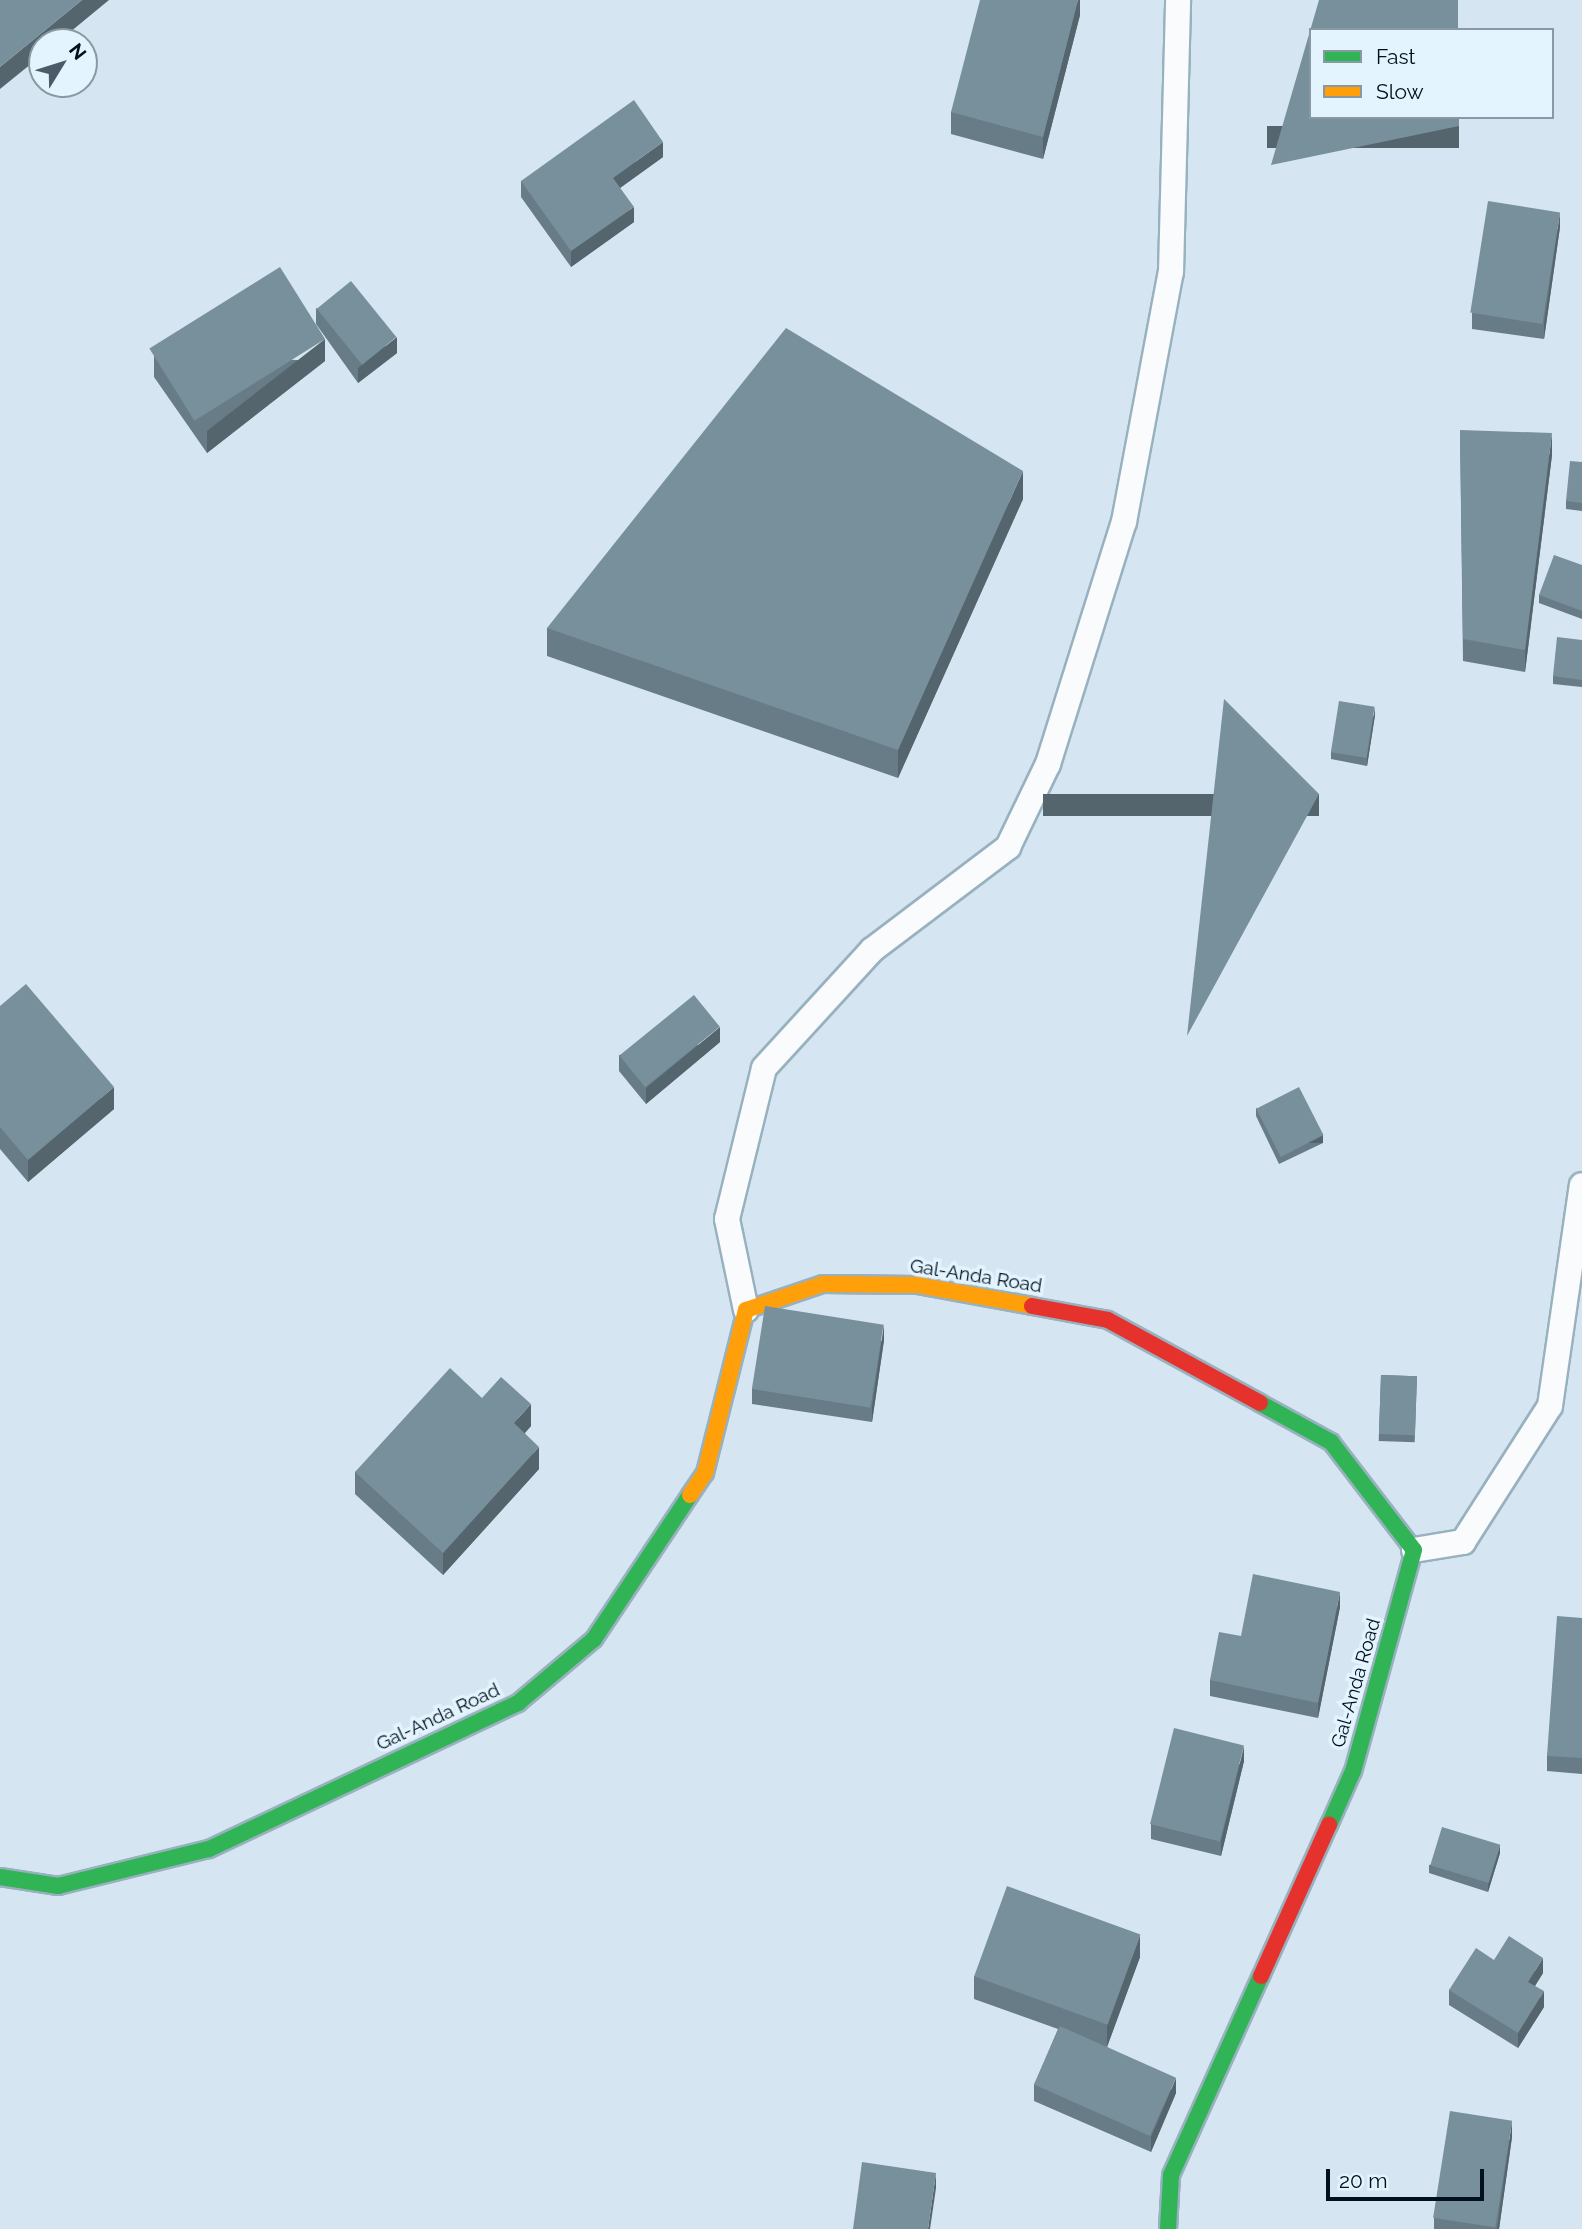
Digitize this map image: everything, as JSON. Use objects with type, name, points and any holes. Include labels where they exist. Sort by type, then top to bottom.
[{"type":"street","name":"Gal-Anda Road","points":[[0,1877],[58,1886],[209,1849],[518,1703],[593,1639],[705,1473],[746,1310],[823,1283],[917,1285],[1108,1320],[1331,1442],[1414,1550],[1353,1771],[1171,2175],[1168,2229]]},
{"type":"lane","points":[[746,1310],[727,1219],[764,1068],[872,950],[1008,847],[1048,764],[1124,522],[1171,272],[1178,0]]},
{"type":"lane","points":[[1414,1550],[1463,1542],[1550,1406],[1582,1185]]},
{"type":"building","points":[[0,0],[82,0],[48,28],[28,28],[28,44],[0,67]]},
{"type":"building","points":[[980,0],[1078,0],[1043,137],[951,112]]},
{"type":"building","points":[[1319,0],[1458,0],[1458,28],[1311,28]]},
{"type":"building","points":[[1309,34],[1309,119],[1459,119],[1459,126],[1271,165]]},
{"type":"building","points":[[634,100],[663,142],[613,178],[634,207],[571,251],[521,181]]},
{"type":"building","points":[[1488,201],[1560,212],[1542,324],[1470,313]]},
{"type":"building","points":[[280,267],[325,339],[194,421],[149,349]]},
{"type":"building","points":[[351,281],[396,337],[362,365],[317,309]]},
{"type":"building","points":[[786,328],[1023,471],[898,750],[547,628]]},
{"type":"building","points":[[1460,430],[1552,433],[1525,650],[1463,639]]},
{"type":"building","points":[[1570,461],[1582,462],[1582,503],[1566,501]]},
{"type":"building","points":[[1554,555],[1582,565],[1582,611],[1539,595]]},
{"type":"building","points":[[1557,637],[1582,640],[1582,680],[1553,676]]},
{"type":"building","points":[[1224,699],[1319,794],[1187,1036]]},
{"type":"building","points":[[1339,701],[1375,707],[1366,758],[1331,752]]},
{"type":"building","points":[[26,984],[114,1087],[28,1160],[0,1127],[0,1006]]},
{"type":"building","points":[[694,995],[720,1027],[645,1087],[619,1055]]},
{"type":"building","points":[[1299,1087],[1324,1135],[1281,1157],[1256,1109]]},
{"type":"building","points":[[765,1306],[884,1325],[870,1408],[752,1389]]},
{"type":"building","points":[[450,1368],[482,1398],[501,1377],[531,1404],[514,1423],[539,1447],[443,1553],[355,1472]]},
{"type":"building","points":[[1381,1375],[1417,1376],[1415,1435],[1379,1434]]},
{"type":"building","points":[[1253,1574],[1340,1592],[1318,1703],[1210,1680],[1219,1632],[1241,1636]]},
{"type":"building","points":[[1557,1616],[1582,1618],[1582,1758],[1547,1756]]},
{"type":"building","points":[[1174,1728],[1244,1745],[1220,1841],[1150,1824]]},
{"type":"building","points":[[1442,1827],[1500,1845],[1489,1883],[1430,1865]]},
{"type":"building","points":[[1007,1886],[1140,1935],[1108,2025],[974,1976]]},
{"type":"building","points":[[1509,1936],[1543,1958],[1528,1982],[1544,1991],[1518,2033],[1449,1990],[1476,1948],[1494,1960]]},
{"type":"building","points":[[1060,2026],[1176,2078],[1150,2136],[1034,2084]]},
{"type":"building","points":[[1450,2111],[1512,2121],[1495,2228],[1433,2218]]},
{"type":"building","points":[[862,2162],[936,2173],[928,2229],[853,2229]]},
{"type":"traffic: fast","points":[[1260,1403],[1331,1442],[1414,1550],[1353,1771],[1329,1825]]},
{"type":"traffic: fast","points":[[0,1877],[58,1886],[209,1849],[518,1703],[594,1639],[690,1495]]},
{"type":"traffic: fast","points":[[1168,2229],[1171,2175],[1261,1976]]},
{"type":"traffic: slow","points":[[690,1495],[705,1473],[746,1310],[823,1284],[917,1285],[1032,1306]]},
{"type":"traffic: jam","points":[[1032,1306],[1108,1320],[1260,1403]]},
{"type":"traffic: jam","points":[[1261,1976],[1329,1825]]}]
